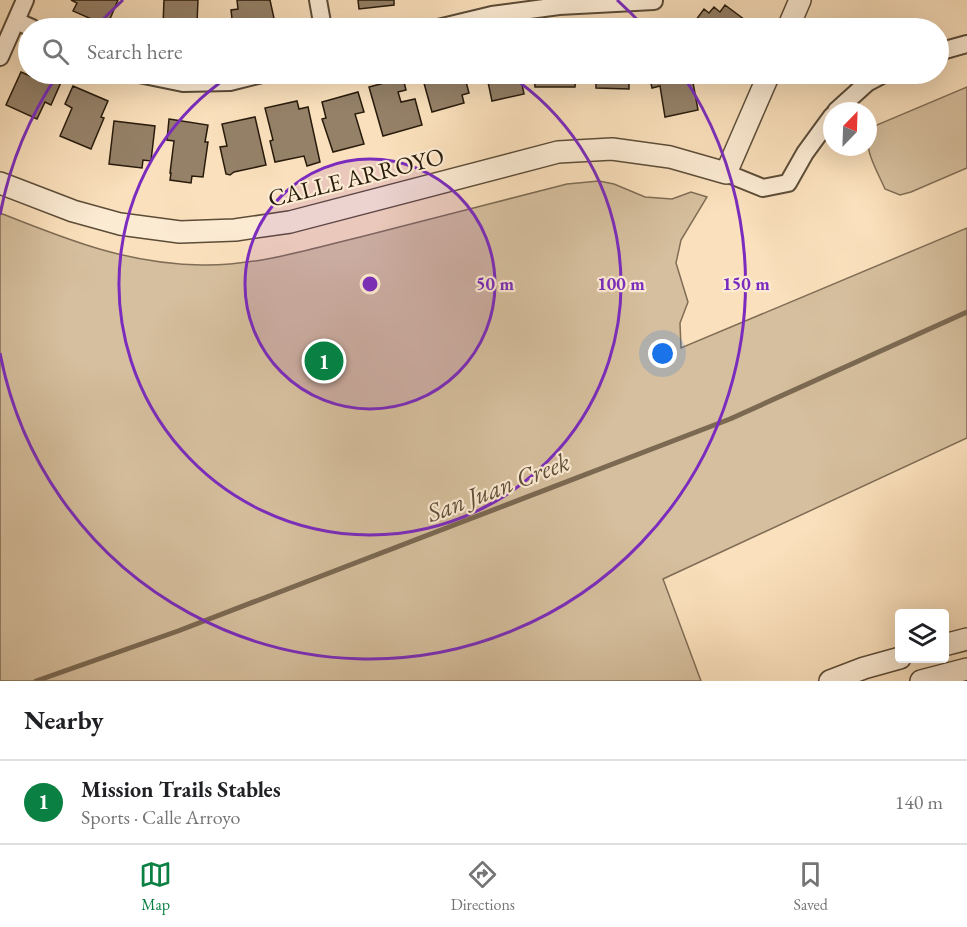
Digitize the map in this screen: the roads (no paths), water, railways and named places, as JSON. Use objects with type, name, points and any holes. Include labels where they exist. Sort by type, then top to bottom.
[{"type":"street","points":[[0,57],[26,0]]},
{"type":"street","points":[[318,0],[321,18]]},
{"type":"street","points":[[792,18],[800,0]]},
{"type":"street","points":[[480,18],[559,3],[654,1]]},
{"type":"street","points":[[949,49],[967,44]]},
{"type":"street","points":[[765,84],[726,173],[763,188],[788,183],[823,129]]},
{"type":"street","points":[[846,102],[866,84]]},
{"type":"street","name":"CALLE ARROYO","points":[[0,183],[82,214],[120,224],[180,232],[235,230],[290,222],[558,152],[612,149],[670,157],[726,173]]},
{"type":"street","points":[[949,644],[967,639]]},
{"type":"street","points":[[830,681],[895,659]]},
{"type":"street","points":[[921,681],[967,669]]},
{"type":"waterway","name":"San Juan Creek","points":[[36,681],[178,631],[730,419],[967,312]]},
{"type":"place","name":"Mission Trails Stables","points":[[324,361]]}]
